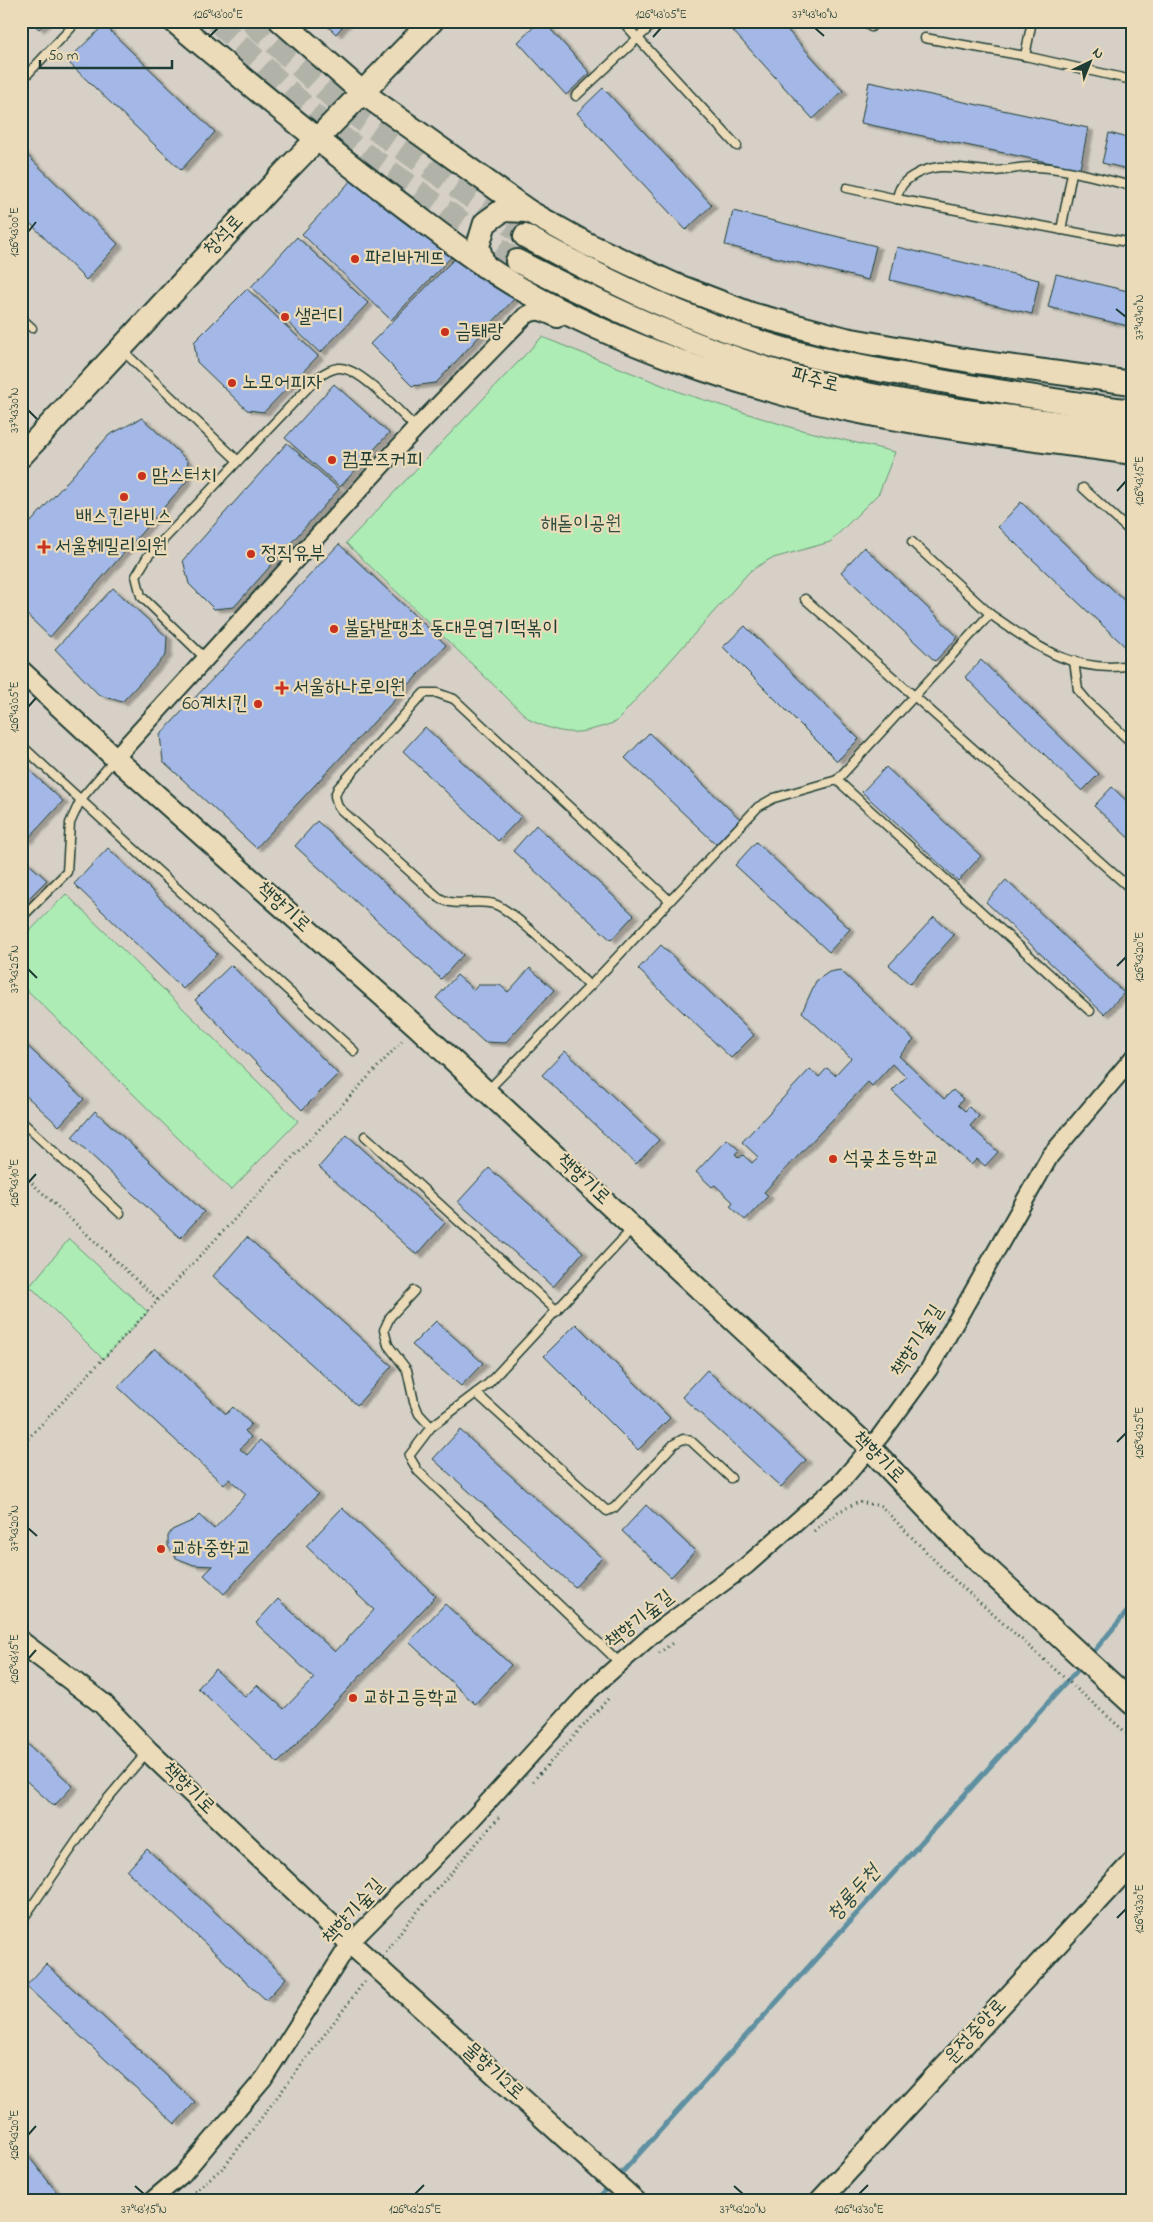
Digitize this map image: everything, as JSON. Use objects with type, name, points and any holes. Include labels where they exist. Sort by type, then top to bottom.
[{"type":"main road","points":[[174,21],[316,140],[484,266],[539,299],[634,343],[746,383],[872,414],[969,431],[1132,452]]},
{"type":"main road","points":[[281,21],[363,93],[528,211],[588,244],[673,284],[751,314],[846,339],[970,361],[1132,383]]},
{"type":"main road","name":"청석로","points":[[21,456],[316,140],[432,21]]},
{"type":"main road","points":[[484,266],[478,246],[485,223],[503,210],[528,211]]},
{"type":"main road","name":"파주로","points":[[525,236],[597,276],[650,300],[766,344],[838,362],[1054,402],[1132,411]]},
{"type":"main road","name":"파주로","points":[[517,261],[656,328],[759,366],[822,384],[954,410],[1132,431]]},
{"type":"main road","name":"책향기로","points":[[869,1447],[972,1556],[1132,1703]]},
{"type":"street","points":[[115,758],[416,428],[525,316],[533,311],[540,311],[634,355],[716,382],[878,427],[911,421]]},
{"type":"street","name":"책향기로","points":[[21,671],[115,758],[416,1026],[634,1226],[869,1447]]},
{"type":"street","name":"책향기숲길","points":[[150,2201],[183,2174],[264,2078],[350,1943],[466,1826],[589,1691],[652,1635],[746,1566],[839,1484],[929,1369],[1050,1156],[1132,1059]]},
{"type":"street","name":"책향기로","points":[[21,1642],[103,1704],[148,1751],[350,1943]]},
{"type":"street","name":"운정중앙로","points":[[820,2201],[1132,1863]]},
{"type":"street","name":"물향기2로","points":[[350,1943],[635,2201]]},
{"type":"lane","points":[[622,21],[737,146]]},
{"type":"lane","points":[[576,96],[656,21]]},
{"type":"lane","points":[[1025,56],[1032,21]]},
{"type":"lane","points":[[21,81],[71,28]]},
{"type":"lane","points":[[925,38],[1025,56],[1132,80]]},
{"type":"lane","points":[[897,199],[898,192],[906,180],[919,171],[933,166],[947,165],[990,171],[1031,167],[1072,173],[1132,186]]},
{"type":"lane","points":[[1061,230],[1072,173]]},
{"type":"lane","points":[[847,188],[1132,243]]},
{"type":"lane","points":[[21,318],[32,328]]},
{"type":"lane","points":[[120,348],[238,461]]},
{"type":"lane","points":[[206,659],[141,596],[136,576],[148,556],[317,378],[326,371],[338,368],[349,369],[360,376],[416,428]]},
{"type":"lane","points":[[1083,488],[1132,533]]},
{"type":"lane","points":[[912,542],[990,614],[1041,649],[1083,665],[1115,668],[1132,665]]},
{"type":"lane","points":[[805,599],[1132,890]]},
{"type":"lane","points":[[487,1091],[590,986],[758,807],[774,798],[836,780],[990,614]]},
{"type":"lane","points":[[1074,661],[1078,690],[1088,702],[1132,743]]},
{"type":"lane","points":[[590,986],[504,908],[484,902],[456,904],[446,902],[438,897],[338,807],[335,796],[338,788],[424,693],[437,693],[454,699],[670,900]]},
{"type":"lane","points":[[21,745],[354,1051]]},
{"type":"lane","points":[[21,918],[67,872],[70,823],[80,799],[115,758]]},
{"type":"lane","points":[[836,780],[1090,1011]]},
{"type":"lane","points":[[21,1122],[120,1213]]},
{"type":"lane","points":[[365,1136],[557,1311]]},
{"type":"lane","points":[[620,1663],[418,1471],[409,1456],[431,1427],[488,1384],[634,1226]]},
{"type":"lane","points":[[414,1291],[390,1317],[384,1330],[388,1345],[407,1370],[414,1402],[419,1414],[431,1427]]},
{"type":"lane","points":[[476,1393],[606,1511],[614,1508],[674,1444],[683,1439],[691,1441],[731,1478]]},
{"type":"lane","points":[[21,1922],[98,1810],[148,1751]]},
{"type":"path","points":[[21,1446],[416,1026]]},
{"type":"path","points":[[21,1173],[159,1301]]},
{"type":"path","points":[[806,1537],[838,1512],[859,1502],[881,1506],[950,1576],[1132,1738]]},
{"type":"path","points":[[659,1654],[682,1636]]},
{"type":"path","points":[[531,1782],[615,1692]]},
{"type":"path","points":[[183,2201],[225,2166],[405,1926],[505,1810]]},
{"type":"green space","name":"해돋이공원","points":[[542,337],[682,393],[793,428],[895,452],[879,493],[830,542],[770,559],[750,571],[616,722],[582,732],[563,732],[530,720],[346,543]]},
{"type":"green space","points":[[66,894],[298,1121],[231,1190],[21,984],[21,940]]},
{"type":"green space","points":[[69,1239],[148,1312],[103,1359],[30,1286]]},
{"type":"building","points":[[30,21],[47,21],[39,29]]},
{"type":"building","points":[[322,21],[347,21],[336,34]]},
{"type":"building","points":[[540,21],[543,21],[590,73],[566,95],[518,42]]},
{"type":"building","points":[[724,21],[779,21],[843,91],[813,119]]},
{"type":"building","points":[[104,25],[215,132],[181,170],[67,61]]},
{"type":"building","points":[[869,82],[1088,128],[1080,169],[861,123]]},
{"type":"building","points":[[603,88],[712,205],[686,230],[577,113]]},
{"type":"building","points":[[1109,133],[1132,139],[1132,170],[1102,163]]},
{"type":"building","points":[[21,149],[118,244],[86,280],[21,214]]},
{"type":"building","points":[[356,175],[454,254],[391,320],[302,234]]},
{"type":"building","points":[[733,211],[876,246],[868,280],[725,245]]},
{"type":"building","points":[[297,237],[368,303],[320,353],[251,287]]},
{"type":"building","points":[[897,247],[1039,280],[1032,314],[890,280]]},
{"type":"building","points":[[460,253],[515,298],[436,383],[412,386],[370,344]]},
{"type":"building","points":[[1056,274],[1132,292],[1132,327],[1048,307]]},
{"type":"building","points":[[247,289],[318,356],[264,412],[247,410],[197,362],[194,342]]},
{"type":"building","points":[[334,384],[389,433],[340,487],[285,438]]},
{"type":"building","points":[[142,418],[188,461],[186,482],[50,637],[21,609],[21,533],[109,435]]},
{"type":"building","points":[[287,443],[339,489],[234,607],[214,609],[189,584],[183,560]]},
{"type":"building","points":[[1021,502],[1132,608],[1132,653],[998,527]]},
{"type":"building","points":[[339,544],[446,645],[256,848],[163,761],[160,735]]},
{"type":"building","points":[[864,547],[958,637],[935,661],[841,572]]},
{"type":"building","points":[[113,588],[167,637],[166,655],[122,702],[99,695],[55,649]]},
{"type":"building","points":[[745,626],[859,739],[837,761],[723,647]]},
{"type":"building","points":[[981,660],[1099,774],[1082,791],[965,677]]},
{"type":"building","points":[[425,727],[521,817],[498,841],[403,751]]},
{"type":"building","points":[[649,733],[740,819],[716,844],[625,758]]},
{"type":"building","points":[[21,763],[63,801],[26,841],[21,836]]},
{"type":"building","points":[[886,767],[981,856],[958,881],[862,792]]},
{"type":"building","points":[[1112,787],[1132,806],[1132,841],[1094,806]]},
{"type":"building","points":[[317,821],[463,955],[441,979],[295,846]]},
{"type":"building","points":[[536,825],[634,915],[611,940],[513,851]]},
{"type":"building","points":[[756,842],[850,929],[829,952],[735,865]]},
{"type":"building","points":[[108,848],[217,954],[183,989],[74,884]]},
{"type":"building","points":[[21,857],[47,880],[21,906]]},
{"type":"building","points":[[1006,880],[1124,993],[1104,1014],[986,902]]},
{"type":"building","points":[[934,917],[954,935],[910,984],[889,965]]},
{"type":"building","points":[[661,945],[754,1035],[731,1058],[638,969]]},
{"type":"building","points":[[231,965],[338,1074],[302,1110],[195,1000]]},
{"type":"building","points":[[530,968],[554,990],[505,1043],[484,1042],[436,998],[457,975],[474,990],[478,985],[500,985],[508,992]]},
{"type":"building","points":[[840,970],[914,1040],[899,1056],[944,1099],[953,1090],[963,1099],[958,1105],[965,1111],[969,1107],[979,1116],[970,1126],[998,1152],[985,1166],[977,1159],[971,1165],[892,1091],[906,1077],[892,1064],[872,1086],[868,1082],[764,1192],[768,1196],[745,1220],[730,1206],[733,1202],[715,1185],[712,1187],[696,1172],[727,1139],[739,1150],[735,1154],[739,1158],[743,1155],[752,1163],[758,1157],[742,1142],[810,1069],[819,1077],[827,1068],[835,1075],[851,1058],[802,1012],[816,981],[829,972]]},
{"type":"building","points":[[21,1040],[84,1099],[59,1126],[21,1091]]},
{"type":"building","points":[[565,1051],[659,1140],[636,1164],[542,1075]]},
{"type":"building","points":[[95,1111],[204,1212],[180,1238],[72,1137]]},
{"type":"building","points":[[347,1135],[445,1223],[417,1255],[319,1167]]},
{"type":"building","points":[[489,1168],[583,1252],[553,1287],[458,1202]]},
{"type":"building","points":[[247,1237],[392,1366],[357,1405],[213,1276]]},
{"type":"building","points":[[436,1321],[483,1363],[461,1386],[412,1345]]},
{"type":"building","points":[[576,1324],[670,1418],[638,1450],[544,1356]]},
{"type":"building","points":[[155,1348],[226,1414],[233,1407],[251,1424],[245,1431],[251,1437],[240,1449],[247,1455],[260,1440],[318,1494],[224,1594],[204,1575],[213,1566],[194,1565],[176,1558],[168,1546],[168,1536],[172,1530],[194,1520],[199,1515],[214,1529],[246,1494],[229,1479],[224,1485],[118,1387]]},
{"type":"building","points":[[707,1370],[806,1460],[781,1487],[682,1397]]},
{"type":"building","points":[[460,1430],[602,1558],[575,1587],[433,1459]]},
{"type":"building","points":[[646,1505],[695,1551],[671,1577],[622,1531]]},
{"type":"building","points":[[342,1508],[436,1596],[278,1763],[198,1688],[215,1669],[245,1697],[257,1685],[284,1709],[314,1678],[256,1623],[278,1599],[335,1652],[374,1610],[306,1546]]},
{"type":"building","points":[[445,1604],[511,1665],[475,1704],[409,1642]]},
{"type":"building","points":[[21,1738],[73,1786],[54,1806],[21,1776]]},
{"type":"building","points":[[147,1849],[286,1978],[266,2000],[127,1871]]},
{"type":"building","points":[[46,1964],[195,2102],[175,2124],[26,1986]]},
{"type":"building","points":[[21,2147],[64,2201],[31,2201],[21,2188]]},
{"type":"waterway","name":"청룡두천","points":[[1090,1656],[1132,1606]]},
{"type":"waterway","name":"청룡두천","points":[[617,2178],[1083,1664]]},
{"type":"waterway","name":"청룡두천","points":[[596,2201],[611,2184]]},
{"type":"tunnel","points":[[216,21],[325,125],[517,261]]},
{"type":"tunnel","points":[[250,21],[340,105],[525,236]]},
{"type":"place","name":"파리바게뜨","points":[[355,259]]},
{"type":"place","name":"샐러디","points":[[285,317]]},
{"type":"place","name":"금퇘랑","points":[[445,332]]},
{"type":"place","name":"노모어피자","points":[[232,383]]},
{"type":"place","name":"컴포즈커피","points":[[332,460]]},
{"type":"place","name":"맘스터치","points":[[142,476]]},
{"type":"place","name":"배스킨라빈스","points":[[124,497]]},
{"type":"place","name":"서울훼밀리의원","points":[[44,547]]},
{"type":"place","name":"정직유부","points":[[251,554]]},
{"type":"place","name":"불닭발땡초 동대문엽기떡볶이","points":[[334,629]]},
{"type":"place","name":"서울하나로의원","points":[[282,688]]},
{"type":"place","name":"60계치킨","points":[[258,704]]},
{"type":"place","name":"석곶초등학교","points":[[833,1159]]},
{"type":"place","name":"교하중학교","points":[[161,1549]]},
{"type":"place","name":"교하고등학교","points":[[353,1698]]}]
